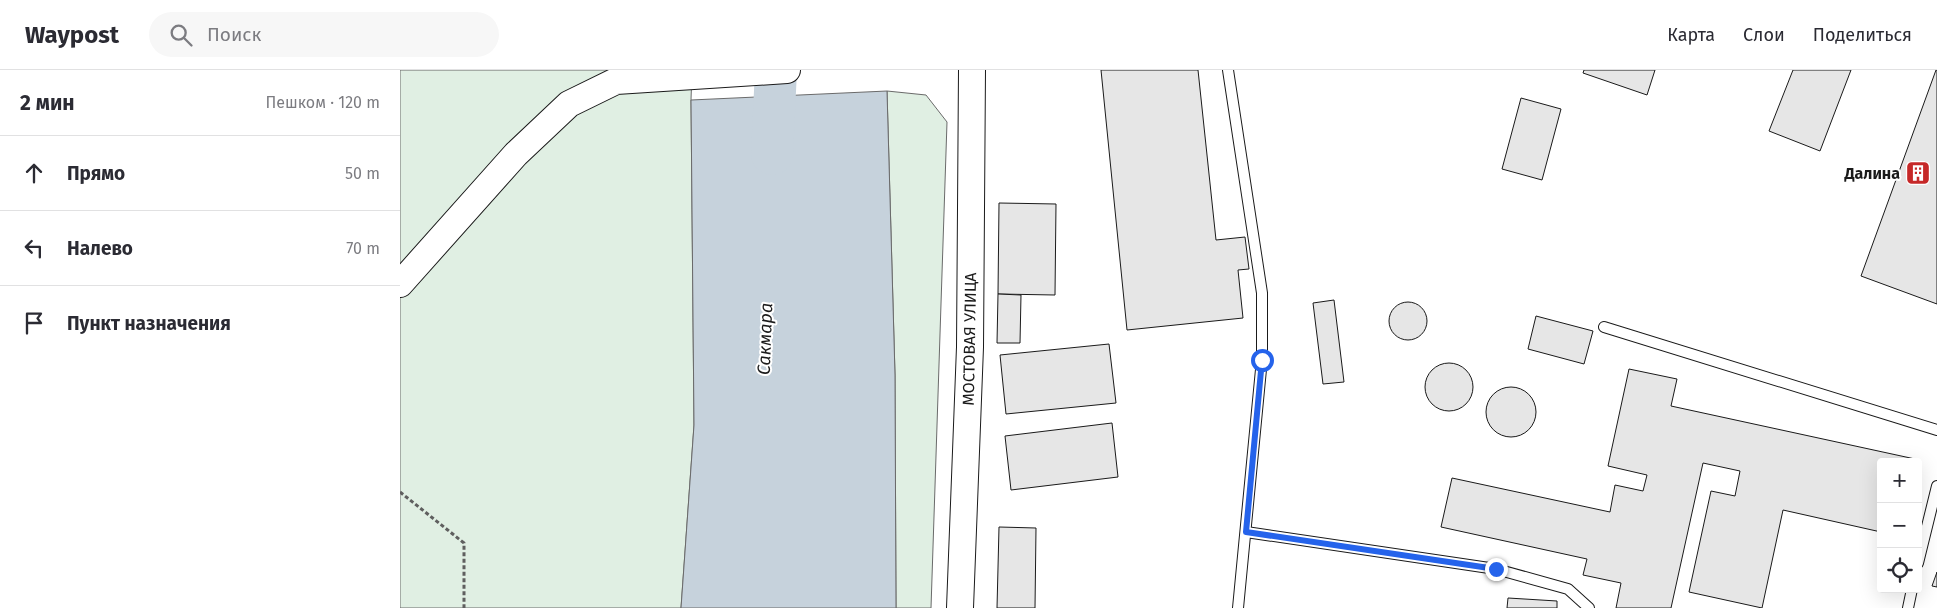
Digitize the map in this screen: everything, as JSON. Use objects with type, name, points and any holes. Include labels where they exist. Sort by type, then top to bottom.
[{"type":"street","points":[[400,284],[516,154],[569,104],[616,81],[787,70]]},
{"type":"street","name":"МОСТОВАЯ УЛИЦА","points":[[960,608],[970,347],[972,70]]},
{"type":"lane","points":[[1228,70],[1262,293],[1262,360],[1238,608]]},
{"type":"lane","points":[[1604,327],[1937,430]]},
{"type":"lane","points":[[1922,548],[1937,486]]},
{"type":"lane","points":[[1246,532],[1496,569],[1568,589],[1589,608]]},
{"type":"lane","points":[[1908,608],[1911,593]]},
{"type":"path","points":[[400,492],[464,543],[464,608]]},
{"type":"green space","points":[[400,70],[692,70],[694,425],[681,608],[400,608]]},
{"type":"green space","points":[[887,91],[926,95],[947,122],[931,608],[896,608],[895,375]]},
{"type":"water","points":[[887,91],[895,375],[896,608],[681,608],[694,425],[691,100]]},
{"type":"building","points":[[1101,70],[1198,70],[1216,240],[1245,237],[1249,269],[1238,270],[1243,318],[1127,330]]},
{"type":"building","points":[[1584,70],[1655,70],[1647,95],[1583,73]]},
{"type":"building","points":[[1793,70],[1851,70],[1820,151],[1769,131]]},
{"type":"building","name":"Далина","points":[[1937,70],[1937,304],[1861,276]]},
{"type":"building","points":[[1521,98],[1561,109],[1542,180],[1502,169]]},
{"type":"building","points":[[999,203],[1056,204],[1055,295],[998,294]]},
{"type":"building","points":[[998,294],[1021,295],[1020,343],[997,343]]},
{"type":"building","points":[[1334,300],[1344,382],[1323,384],[1313,303]]},
{"type":"building","points":[[1408,302],[1422,307],[1427,321],[1422,335],[1408,340],[1394,335],[1389,321],[1394,307]]},
{"type":"building","points":[[1536,316],[1593,331],[1584,364],[1528,349]]},
{"type":"building","points":[[1109,344],[1116,403],[1006,414],[1000,355]]},
{"type":"building","points":[[1444,363],[1454,363],[1463,367],[1469,373],[1472,378],[1472,396],[1463,407],[1454,411],[1444,411],[1435,407],[1429,401],[1425,392],[1425,382],[1429,373],[1435,367]]},
{"type":"building","points":[[1629,369],[1677,379],[1671,406],[1910,458],[1877,458],[1877,531],[1783,510],[1762,608],[1689,592],[1711,491],[1735,496],[1740,471],[1703,463],[1671,608],[1616,608],[1621,583],[1583,575],[1587,559],[1441,527],[1452,478],[1610,512],[1615,485],[1643,491],[1647,475],[1608,466]]},
{"type":"building","points":[[1511,387],[1521,389],[1529,394],[1534,402],[1536,412],[1534,422],[1529,430],[1521,435],[1511,437],[1501,435],[1493,430],[1488,422],[1486,412],[1488,402],[1493,394],[1501,389]]},
{"type":"building","points":[[1112,423],[1118,477],[1011,490],[1005,436]]},
{"type":"building","points":[[999,527],[1036,528],[1035,608],[997,608]]},
{"type":"building","points":[[1937,572],[1937,587],[1932,586]]},
{"type":"building","points":[[1508,598],[1557,601],[1557,608],[1507,608]]},
{"type":"waterway","name":"Сакмара","points":[[772,154],[776,70]]},
{"type":"place","name":"Далина","points":[[1918,173]]},
{"type":"route","points":[[1262,360],[1246,532],[1496,569]]}]
